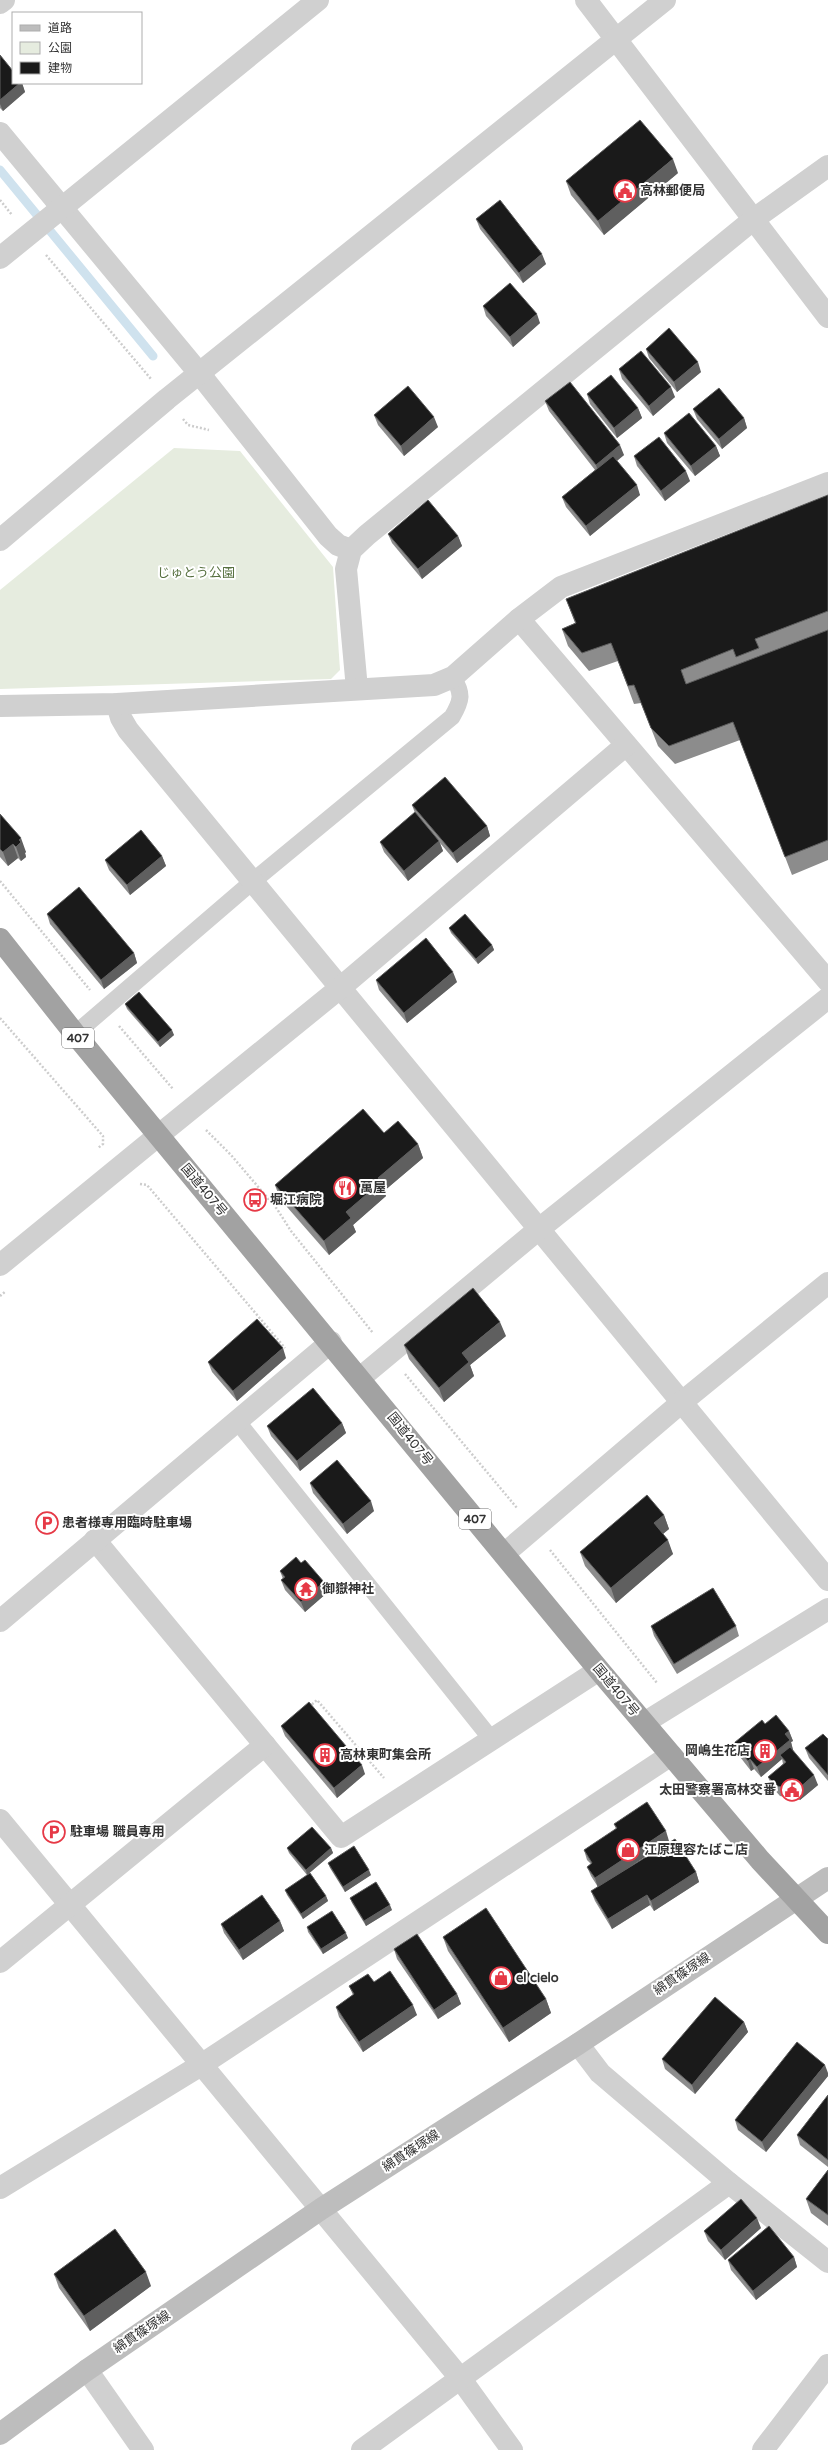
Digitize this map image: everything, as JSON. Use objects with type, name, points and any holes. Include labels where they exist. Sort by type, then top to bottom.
[{"type":"highway","name":"国道407号","points":[[0,939],[75,1034],[331,1342],[599,1670],[794,1899],[828,1933]]},
{"type":"main road","name":"綿貫篠塚線","points":[[0,2434],[87,2370],[321,2209],[578,2044],[794,1899],[828,1878]]},
{"type":"street","points":[[0,3],[4,0]]},
{"type":"street","points":[[0,258],[318,0]]},
{"type":"street","points":[[586,0],[617,38],[828,317]]},
{"type":"street","points":[[0,540],[199,373],[665,0]]},
{"type":"street","points":[[0,133],[199,373],[328,536],[338,545],[351,550]]},
{"type":"street","points":[[357,689],[346,569],[351,550],[367,535],[754,219],[828,166]]},
{"type":"street","points":[[0,706],[117,704],[434,685],[453,677],[519,619],[561,587],[828,483]]},
{"type":"street","points":[[519,619],[828,982]]},
{"type":"street","points":[[117,704],[120,718],[128,730],[828,1580]]},
{"type":"street","points":[[0,1265],[340,988],[626,745]]},
{"type":"street","points":[[360,1378],[539,1229],[828,998]]},
{"type":"street","points":[[504,1554],[682,1402],[828,1283]]},
{"type":"street","points":[[0,1621],[331,1342]]},
{"type":"street","points":[[95,1540],[341,1837],[599,1670]]},
{"type":"street","points":[[644,1723],[828,1608]]},
{"type":"street","points":[[0,1962],[265,1745]]},
{"type":"street","points":[[0,2188],[201,2065],[671,1755]]},
{"type":"street","points":[[0,1820],[69,1906],[460,2378],[512,2450]]},
{"type":"street","points":[[578,2044],[600,2073],[729,2183],[828,2262]]},
{"type":"street","points":[[362,2450],[729,2183]]},
{"type":"street","points":[[763,2450],[828,2365]]},
{"type":"street","points":[[87,2370],[143,2450]]},
{"type":"lane","points":[[75,1034],[252,882],[452,717],[460,703],[460,689],[453,677]]},
{"type":"lane","points":[[237,1421],[492,1740]]},
{"type":"path","points":[[0,200],[13,216]]},
{"type":"path","points":[[41,250],[188,425],[212,430]]},
{"type":"path","points":[[0,881],[91,992]]},
{"type":"path","points":[[0,1018],[103,1136],[103,1144],[97,1149]]},
{"type":"path","points":[[118,1024],[177,1093]]},
{"type":"path","points":[[204,1127],[231,1155],[276,1209],[291,1231],[377,1338]]},
{"type":"path","points":[[136,1184],[147,1185],[288,1351]]},
{"type":"path","points":[[0,1296],[12,1286]]},
{"type":"path","points":[[306,1709],[317,1700],[384,1779]]},
{"type":"green space","name":"じゅとう公園","points":[[174,448],[240,451],[333,567],[340,670],[331,679],[0,689],[0,590]]},
{"type":"building","points":[[0,55],[12,70],[12,84],[19,84],[0,100]]},
{"type":"building","points":[[640,120],[673,159],[598,221],[566,181]]},
{"type":"building","points":[[500,200],[542,254],[519,273],[476,219]]},
{"type":"building","points":[[510,283],[537,314],[510,337],[483,306]]},
{"type":"building","points":[[669,328],[698,362],[674,382],[646,349]]},
{"type":"building","points":[[641,351],[671,387],[649,406],[619,369]]},
{"type":"building","points":[[611,375],[638,408],[614,428],[587,394]]},
{"type":"building","points":[[570,382],[620,445],[596,465],[545,401]]},
{"type":"building","points":[[408,386],[434,417],[401,446],[374,415]]},
{"type":"building","points":[[719,388],[744,418],[719,439],[693,409]]},
{"type":"building","points":[[689,413],[716,446],[691,466],[664,433]]},
{"type":"building","points":[[659,437],[686,471],[661,491],[634,456]]},
{"type":"building","points":[[613,456],[637,485],[586,526],[562,497]]},
{"type":"building","points":[[828,495],[828,611],[755,639],[759,648],[736,657],[733,649],[681,670],[686,684],[828,630],[828,840],[785,857],[733,722],[669,746],[651,728],[634,685],[628,686],[611,643],[582,653],[562,629],[576,623],[566,599]]},
{"type":"building","points":[[428,500],[458,536],[418,569],[388,534]]},
{"type":"building","points":[[445,777],[487,826],[453,853],[412,805]]},
{"type":"building","points":[[415,812],[439,841],[404,871],[380,842]]},
{"type":"building","points":[[0,814],[21,838],[19,840],[21,842],[16,847],[13,844],[3,852],[0,849]]},
{"type":"building","points":[[141,830],[162,856],[127,885],[105,860]]},
{"type":"building","points":[[79,887],[134,953],[101,980],[47,914]]},
{"type":"building","points":[[465,914],[492,945],[476,959],[449,928]]},
{"type":"building","points":[[426,938],[453,972],[404,1013],[376,980]]},
{"type":"building","points":[[139,992],[172,1030],[158,1042],[125,1004]]},
{"type":"building","points":[[363,1109],[384,1133],[398,1121],[418,1144],[378,1178],[381,1182],[346,1212],[351,1218],[324,1241],[275,1185]]},
{"type":"building","points":[[473,1288],[500,1322],[462,1353],[469,1362],[439,1388],[404,1345]]},
{"type":"building","points":[[257,1319],[283,1348],[233,1391],[208,1362]]},
{"type":"building","points":[[313,1388],[342,1423],[297,1461],[267,1426]]},
{"type":"building","points":[[337,1460],[371,1501],[343,1524],[310,1483]]},
{"type":"building","points":[[647,1495],[664,1515],[654,1523],[668,1540],[611,1588],[580,1552]]},
{"type":"building","name":"御嶽神社","points":[[296,1557],[301,1563],[305,1560],[324,1582],[301,1602],[281,1580],[285,1577],[280,1571]]},
{"type":"building","points":[[713,1588],[736,1626],[674,1664],[651,1626]]},
{"type":"building","name":"高林東町集会所","points":[[309,1702],[362,1765],[334,1788],[281,1726]]},
{"type":"building","name":"岡嶋生花店","points":[[776,1715],[789,1731],[785,1734],[790,1740],[757,1767],[750,1759],[748,1761],[734,1743],[762,1720],[765,1724]]},
{"type":"building","points":[[823,1734],[828,1739],[828,1775],[805,1748]]},
{"type":"building","points":[[790,1747],[814,1775],[797,1790],[777,1786],[768,1777],[786,1762],[780,1755]]},
{"type":"building","name":"江原理容たばこ店","points":[[647,1802],[666,1831],[595,1878],[587,1867],[592,1863],[584,1850],[617,1828],[614,1824]]},
{"type":"building","points":[[312,1827],[331,1848],[306,1870],[287,1848]]},
{"type":"building","points":[[675,1839],[696,1872],[651,1901],[647,1895],[608,1919],[591,1891]]},
{"type":"building","points":[[354,1846],[369,1870],[343,1887],[328,1863]]},
{"type":"building","points":[[310,1873],[326,1896],[301,1914],[285,1890]]},
{"type":"building","points":[[376,1882],[390,1905],[364,1921],[350,1898]]},
{"type":"building","points":[[262,1895],[280,1921],[239,1950],[221,1924]]},
{"type":"building","points":[[486,1908],[546,1999],[503,2028],[443,1937]]},
{"type":"building","points":[[332,1911],[346,1933],[321,1949],[307,1927]]},
{"type":"building","points":[[417,1934],[457,1994],[434,2010],[394,1949]]},
{"type":"building","points":[[390,1971],[413,2005],[359,2042],[336,2007],[354,1994],[349,1986],[368,1974],[374,1982]]},
{"type":"building","points":[[715,1997],[744,2022],[692,2085],[662,2059]]},
{"type":"building","points":[[797,2042],[825,2065],[762,2142],[735,2120]]},
{"type":"building","points":[[828,2095],[828,2160],[797,2135]]},
{"type":"building","points":[[828,2170],[828,2215],[806,2199]]},
{"type":"building","points":[[741,2199],[757,2218],[721,2250],[704,2231]]},
{"type":"building","points":[[769,2226],[794,2257],[753,2291],[728,2260]]},
{"type":"building","points":[[115,2229],[146,2272],[84,2316],[54,2274]]},
{"type":"waterway","points":[[0,170],[153,356]]},
{"type":"place","name":"高林郵便局","points":[[625,191]]},
{"type":"place","name":"萬屋","points":[[345,1188]]},
{"type":"place","name":"堀江病院","points":[[255,1200]]},
{"type":"place","name":"患者様専用臨時駐車場","points":[[47,1523]]},
{"type":"place","name":"御嶽神社","points":[[306,1589]]},
{"type":"place","name":"岡嶋生花店","points":[[765,1751]]},
{"type":"place","name":"高林東町集会所","points":[[325,1755]]},
{"type":"place","name":"太田警察署高林交番","points":[[792,1790]]},
{"type":"place","name":"駐車場 職員専用","points":[[54,1832]]},
{"type":"place","name":"江原理容たばこ店","points":[[628,1850]]},
{"type":"place","name":"el cielo","points":[[501,1978]]}]
